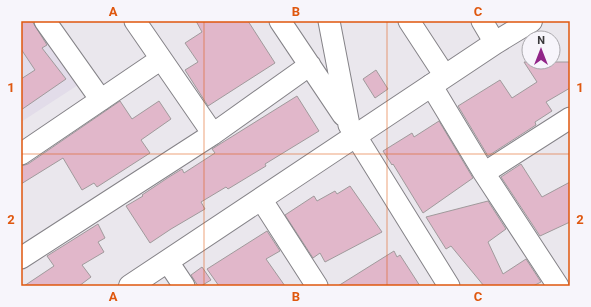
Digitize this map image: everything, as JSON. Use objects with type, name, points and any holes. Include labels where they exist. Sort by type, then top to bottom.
[{"type":"street","points":[[45,21],[101,100]]},
{"type":"street","points":[[135,21],[213,134]]},
{"type":"street","points":[[280,21],[352,130],[449,286]]},
{"type":"street","points":[[328,21],[352,130]]},
{"type":"street","points":[[409,21],[484,174],[558,286]]},
{"type":"street","points":[[482,21],[495,43]]},
{"type":"street","points":[[130,286],[261,199],[352,130],[438,81],[531,21]]},
{"type":"street","points":[[21,154],[161,59]]},
{"type":"street","points":[[21,258],[213,134],[310,66]]},
{"type":"street","points":[[484,174],[570,118]]},
{"type":"street","points":[[261,199],[317,286]]},
{"type":"street","points":[[168,262],[184,286]]},
{"type":"shaded area","points":[[21,21],[35,21],[78,85],[21,122]]},
{"type":"building","points":[[21,21],[32,21],[47,45],[42,48],[66,79],[21,110],[21,79],[35,70],[21,49]]},
{"type":"building","points":[[196,21],[248,21],[275,63],[208,106],[185,70],[198,62],[185,43],[202,32]]},
{"type":"building","points":[[561,62],[570,62],[570,88],[546,102],[552,111],[535,122],[536,125],[488,156],[458,106],[500,80],[512,98],[537,82],[529,70],[561,70]]},
{"type":"building","points":[[376,70],[388,89],[375,98],[363,79]]},
{"type":"building","points":[[297,96],[319,131],[228,189],[226,187],[201,202],[205,209],[150,243],[126,206],[182,169],[184,173],[215,153],[212,149]]},
{"type":"building","points":[[120,101],[132,119],[159,101],[171,119],[141,140],[150,153],[97,187],[94,183],[82,190],[63,158],[21,184],[21,166],[28,164]]},
{"type":"building","points":[[439,121],[473,178],[423,213],[393,164],[392,165],[383,151],[412,133],[414,137]]},
{"type":"building","points":[[521,164],[542,197],[570,182],[570,222],[540,236],[501,177]]},
{"type":"building","points":[[350,186],[382,232],[325,262],[320,253],[313,258],[285,215],[314,196],[317,201],[335,191],[337,194]]},
{"type":"building","points":[[488,201],[506,229],[488,242],[503,274],[526,259],[541,282],[533,286],[484,286],[451,246],[446,249],[426,217]]},
{"type":"building","points":[[98,224],[105,238],[98,242],[104,252],[82,265],[91,277],[79,286],[24,286],[54,266],[47,256]]},
{"type":"building","points":[[267,231],[280,251],[266,259],[285,286],[219,286],[207,269]]},
{"type":"building","points":[[394,251],[397,257],[400,255],[420,286],[338,286]]},
{"type":"building","points":[[202,267],[211,280],[201,286],[198,286],[191,275]]}]
